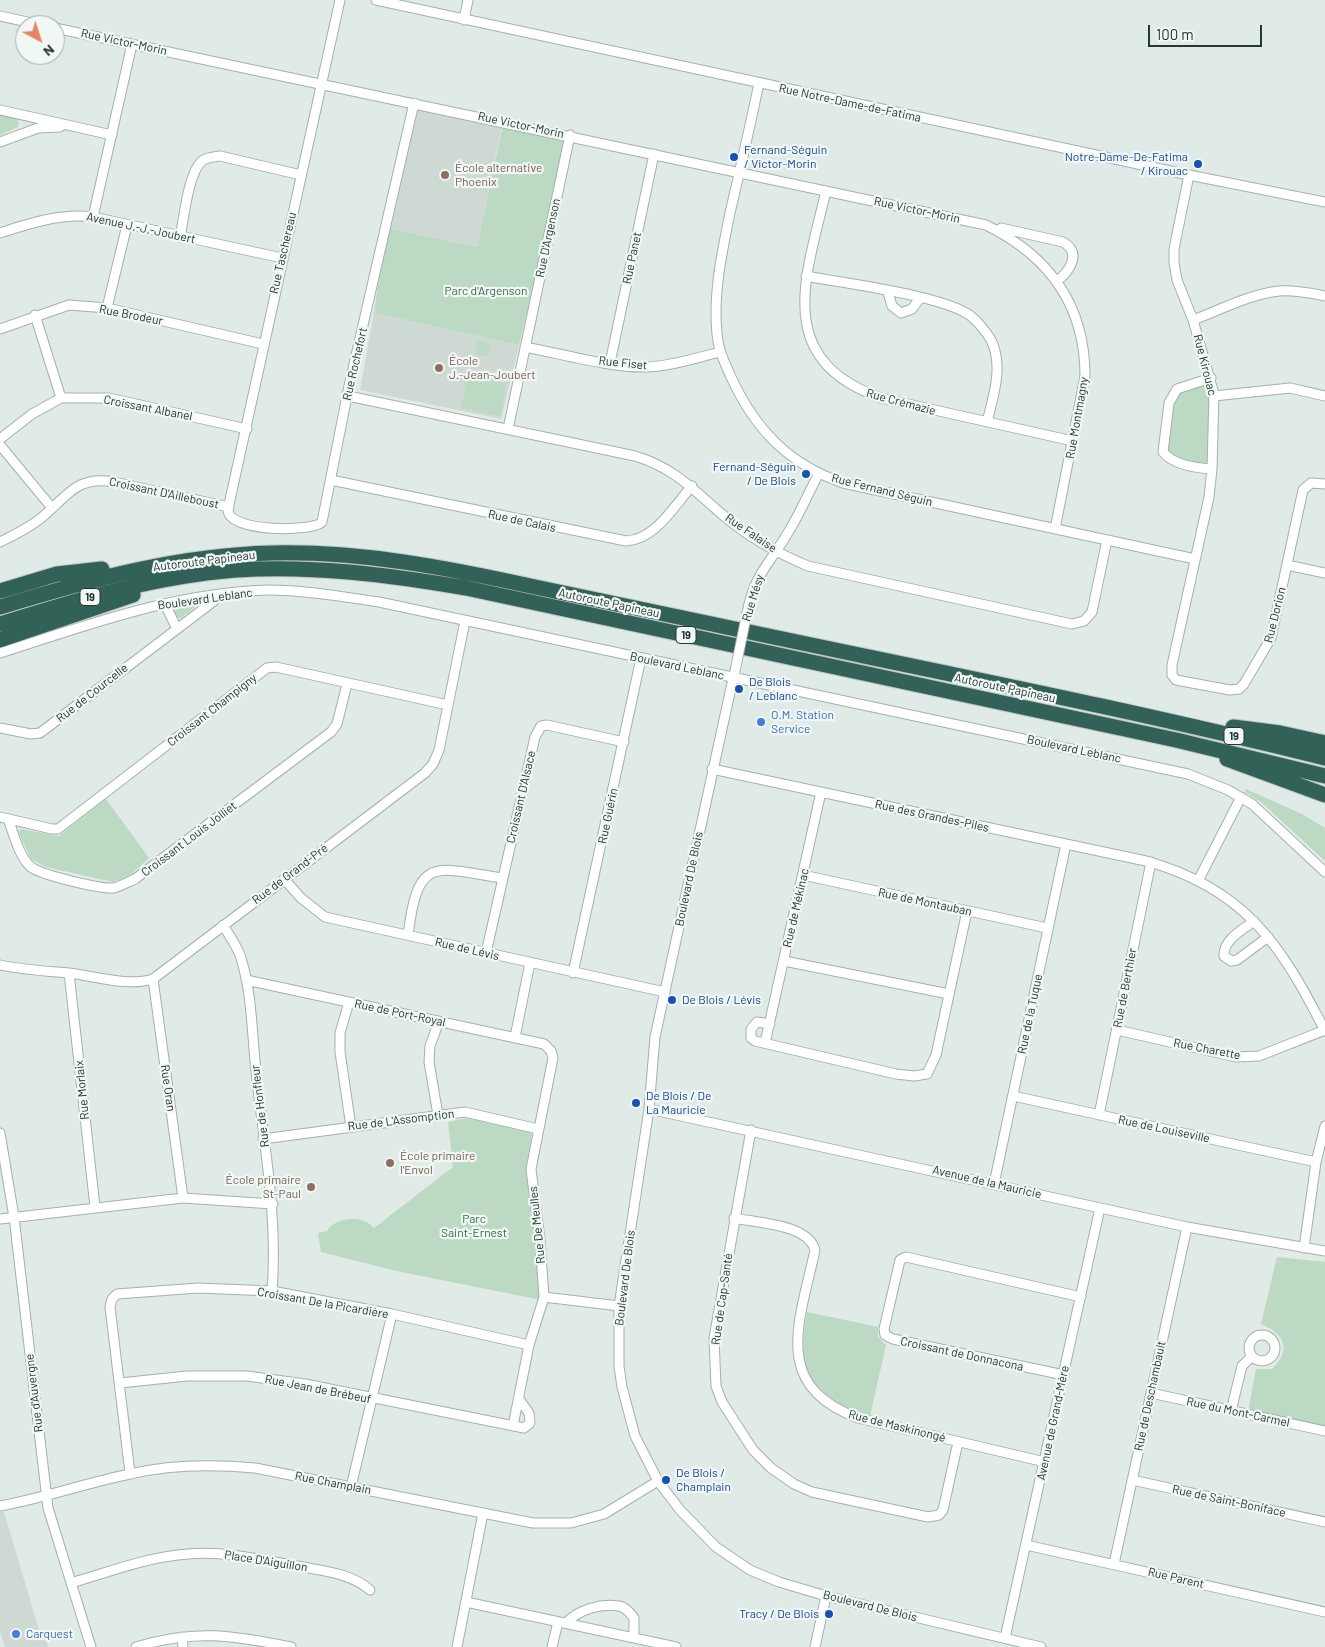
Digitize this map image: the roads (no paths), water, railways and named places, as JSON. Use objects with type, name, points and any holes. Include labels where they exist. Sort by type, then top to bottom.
[{"type":"highway","name":"Autoroute Papineau","points":[[0,607],[98,578],[178,562],[226,556],[290,553],[346,555],[406,562],[510,581],[1142,716],[1325,758]]},
{"type":"highway","points":[[0,591],[57,574],[178,562]]},
{"type":"highway","name":"Autoroute Papineau","points":[[0,624],[115,590],[182,577],[237,570],[299,568],[355,571],[413,579],[1176,740],[1325,776]]},
{"type":"highway","points":[[0,640],[182,577]]},
{"type":"highway","points":[[1142,716],[1280,733],[1325,743]]},
{"type":"highway","points":[[1176,740],[1325,795]]},
{"type":"street","name":"Rue Taschereau","points":[[229,507],[247,429],[263,344],[340,0]]},
{"type":"street","name":"Rue Notre-Dame-de-Fatima","points":[[376,0],[1189,175],[1325,202]]},
{"type":"street","points":[[464,20],[468,0]]},
{"type":"street","points":[[0,16],[15,19]]},
{"type":"street","name":"Rue Victor-Morin","points":[[65,30],[570,135],[654,154],[986,225],[1063,242],[1070,246],[1073,251],[1072,266],[1057,281],[1044,265],[1024,247],[986,225]]},
{"type":"street","points":[[93,217],[132,44]]},
{"type":"street","name":"Rue Fernand Séguin","points":[[760,83],[720,260],[717,304],[720,352],[744,404],[761,430],[780,447],[819,473],[853,486],[1195,559]]},
{"type":"street","name":"Rue Rochefort","points":[[229,507],[228,514],[232,519],[252,526],[316,526],[322,522],[348,396],[414,103]]},
{"type":"street","points":[[0,110],[112,136]]},
{"type":"street","points":[[0,142],[38,128],[70,126]]},
{"type":"street","name":"Rue D'Argenson","points":[[508,429],[570,135]]},
{"type":"street","name":"Rue Panet","points":[[610,363],[654,154]]},
{"type":"street","points":[[180,237],[194,172],[201,162],[207,158],[220,156],[301,175]]},
{"type":"street","name":"Rue Kirouac","points":[[1189,175],[1174,249],[1174,263],[1177,280],[1193,320],[1211,378],[1214,396],[1212,469],[1209,497],[1195,559]]},
{"type":"street","name":"Rue Crémazie","points":[[826,191],[806,276],[804,303],[806,323],[812,343],[821,357],[839,377],[856,389],[881,398],[1073,441]]},
{"type":"street","name":"Avenue J.-J.-Joubert","points":[[0,233],[24,225],[74,215],[93,217],[282,258]]},
{"type":"street","points":[[107,308],[126,225]]},
{"type":"street","points":[[806,276],[945,304],[972,316],[991,340],[996,359],[996,381],[987,422]]},
{"type":"street","name":"Rue Montmagny","points":[[1055,529],[1085,376],[1085,352],[1076,316],[1057,281]]},
{"type":"street","points":[[1193,320],[1245,300],[1278,291],[1299,291],[1325,296]]},
{"type":"street","points":[[888,292],[892,306],[902,313],[912,308],[920,298]]},
{"type":"street","name":"Rue Brodeur","points":[[0,329],[35,315],[70,305],[107,308],[263,344]]},
{"type":"street","points":[[35,315],[62,398]]},
{"type":"street","name":"Rue Fiset","points":[[525,347],[610,363],[647,367],[682,362],[720,352]]},
{"type":"street","points":[[1211,378],[1176,390],[1169,403],[1163,452],[1168,458],[1199,468],[1212,469]]},
{"type":"street","points":[[1214,396],[1290,388],[1325,396]]},
{"type":"street","name":"Rue Falaise","points":[[348,396],[635,456],[668,470],[692,486],[735,525],[776,550],[823,570],[1076,624],[1084,621],[1092,612],[1107,540]]},
{"type":"street","name":"Croissant Albanel","points":[[0,439],[32,414],[62,398],[109,398],[247,429]]},
{"type":"street","points":[[0,445],[52,508]]},
{"type":"street","name":"Rue Mésy","points":[[734,674],[747,613],[756,582],[789,531],[819,473]]},
{"type":"street","name":"Croissant D'Ailleboust","points":[[0,542],[33,524],[79,485],[100,480],[229,507]]},
{"type":"street","name":"Rue de Calais","points":[[331,480],[626,542],[651,533],[692,486]]},
{"type":"street","name":"Rue Dorion","points":[[1195,559],[1172,665],[1172,674],[1179,681],[1230,690],[1239,689],[1269,643],[1303,490],[1311,483],[1325,484]]},
{"type":"street","points":[[1287,565],[1325,573]]},
{"type":"street","name":"Boulevard Leblanc","points":[[0,653],[117,615],[216,595],[269,590],[320,594],[379,602],[641,658],[734,674],[1182,772],[1241,797],[1263,813],[1325,872]]},
{"type":"street","name":"Rue de Courcelle","points":[[0,728],[31,734],[40,733],[214,601],[216,595]]},
{"type":"street","points":[[165,604],[176,628]]},
{"type":"street","name":"Rue de Grand-Pré","points":[[152,978],[425,773],[433,764],[439,750],[465,621]]},
{"type":"street","name":"Rue Guérin","points":[[573,973],[641,658]]},
{"type":"street","name":"Croissant Champigny","points":[[4,818],[52,829],[58,828],[267,668],[276,667],[347,684],[448,704]]},
{"type":"street","name":"Boulevard De Blois","points":[[734,674],[655,1037],[649,1109],[619,1306],[618,1344],[622,1387],[635,1436],[658,1481],[686,1517],[730,1558],[771,1578],[826,1596],[1041,1647]]},
{"type":"street","name":"Croissant Louis Jolliet","points":[[4,818],[24,859],[30,867],[39,872],[91,885],[114,888],[135,879],[331,732],[337,724],[347,684]]},
{"type":"street","name":"Croissant D'Alsace","points":[[486,953],[535,737],[541,726],[547,725],[624,742]]},
{"type":"street","name":"Rue des Grandes-Piles","points":[[712,769],[1152,862],[1199,879],[1244,911],[1268,937],[1297,976],[1325,1030]]},
{"type":"street","name":"Rue de Mékinac","points":[[766,1043],[822,792]]},
{"type":"street","points":[[1199,879],[1241,797]]},
{"type":"street","name":"Rue de la Tuque","points":[[994,1184],[1066,844]]},
{"type":"street","name":"Rue de Berthier","points":[[1099,1115],[1152,862]]},
{"type":"street","points":[[408,936],[412,901],[418,886],[427,876],[438,870],[448,869],[502,878]]},
{"type":"street","name":"Rue de Montauban","points":[[803,875],[1047,928]]},
{"type":"street","name":"Rue de Lévis","points":[[284,879],[301,898],[325,917],[665,992]]},
{"type":"street","points":[[770,1024],[757,1022],[751,1029],[751,1038],[755,1041],[896,1074],[914,1076],[927,1074],[936,1054],[967,911]]},
{"type":"street","points":[[1254,921],[1230,940],[1224,951],[1224,956],[1231,961],[1237,960],[1268,937]]},
{"type":"street","name":"Rue de Honfleur","points":[[223,925],[240,954],[246,980],[263,1139],[273,1204],[275,1255],[272,1291]]},
{"type":"street","points":[[784,961],[949,994]]},
{"type":"street","points":[[516,1038],[530,963]]},
{"type":"street","points":[[0,965],[28,971],[69,973],[142,982],[152,978]]},
{"type":"street","name":"Rue Morlaix","points":[[69,973],[95,1207]]},
{"type":"street","name":"Rue Oran","points":[[152,978],[183,1198]]},
{"type":"street","name":"Rue de Port-Royal","points":[[246,980],[544,1044],[552,1051]]},
{"type":"street","points":[[349,1002],[340,1033],[340,1052],[351,1127]]},
{"type":"street","points":[[438,1115],[430,1062],[430,1046],[439,1021]]},
{"type":"street","name":"Rue Charette","points":[[1116,1030],[1236,1057],[1259,1056],[1325,1030]]},
{"type":"street","name":"Rue De Meulles","points":[[513,1426],[529,1345],[544,1297],[540,1240],[531,1169],[553,1058],[552,1051]]},
{"type":"street","name":"Rue de Louiseville","points":[[1012,1096],[1316,1162]]},
{"type":"street","name":"Avenue de la Mauricie","points":[[649,1109],[1187,1227],[1325,1251]]},
{"type":"street","name":"Rue de L'Assomption","points":[[263,1139],[465,1112],[538,1129]]},
{"type":"street","points":[[1304,1248],[1316,1162],[1325,1126]]},
{"type":"street","name":"Rue de Cap-Santé","points":[[751,1130],[714,1338],[716,1386],[722,1402],[737,1428],[753,1450],[771,1468],[794,1484],[812,1492],[928,1517],[939,1515],[943,1510],[958,1442]]},
{"type":"street","name":"Rue d'Auvergne","points":[[0,1133],[14,1217],[46,1496],[91,1647]]},
{"type":"street","points":[[0,1219],[183,1198],[273,1204]]},
{"type":"street","name":"Avenue de Grand-Mère","points":[[1005,1638],[1100,1208]]},
{"type":"street","name":"Rue de Maskinongé","points":[[734,1218],[788,1228],[804,1234],[813,1243],[814,1250],[800,1319],[797,1352],[801,1371],[816,1396],[839,1411],[859,1418],[1045,1462]]},
{"type":"street","name":"Rue de Deschambault","points":[[1114,1564],[1187,1227]]},
{"type":"street","name":"Croissant de Donnacona","points":[[1064,1375],[893,1340],[885,1336],[884,1329],[900,1260],[906,1257],[1081,1297]]},
{"type":"street","name":"Croissant De la Picardière","points":[[130,1473],[110,1307],[112,1299],[117,1294],[198,1288],[272,1291],[392,1314],[529,1345]]},
{"type":"street","points":[[544,1297],[619,1306]]},
{"type":"street","points":[[351,1487],[392,1314]]},
{"type":"street","points":[[1231,1411],[1242,1366],[1252,1356]]},
{"type":"street","name":"Rue Jean de Brébeuf","points":[[120,1383],[187,1376],[247,1376],[305,1384],[371,1399],[513,1426]]},
{"type":"street","name":"Rue du Mont-Carmel","points":[[1151,1393],[1325,1431]]},
{"type":"street","points":[[513,1426],[524,1428],[530,1423],[529,1413],[519,1399]]},
{"type":"street","name":"Rue Champlain","points":[[0,1506],[46,1496],[130,1473],[188,1465],[217,1465],[255,1468],[533,1523],[571,1522],[604,1514],[658,1481]]},
{"type":"street","name":"Rue de Saint-Boniface","points":[[1132,1480],[1325,1522]]},
{"type":"street","points":[[457,1647],[483,1513]]},
{"type":"street","name":"Rue Parent","points":[[1026,1545],[1325,1612]]},
{"type":"street","name":"Place D'Aiguillon","points":[[71,1583],[148,1560],[179,1555],[207,1554],[235,1555],[324,1571],[360,1581],[370,1590]]},
{"type":"street","points":[[815,1647],[826,1596]]},
{"type":"street","points":[[466,1602],[676,1647]]},
{"type":"street","points":[[552,1647],[562,1623],[576,1613],[593,1608],[619,1606],[627,1610],[634,1618],[634,1638]]},
{"type":"street","points":[[136,1647],[158,1640],[200,1634],[242,1637],[290,1647]]},
{"type":"street","points":[[182,1637],[183,1647]]},
{"type":"place","name":"Fernand-Séguin / Victor-Morin","points":[[734,157]]},
{"type":"place","name":"Notre-Dame-De-Fatima / Kirouac","points":[[1198,164]]},
{"type":"place","name":"École alternative Phoenix","points":[[445,175]]},
{"type":"place","name":"École J.-Jean-Joubert","points":[[439,368]]},
{"type":"place","name":"Fernand-Séguin / De Blois","points":[[806,474]]},
{"type":"place","name":"De Blois / Leblanc","points":[[739,689]]},
{"type":"place","name":"O.M. Station Service","points":[[761,722]]},
{"type":"place","name":"De Blois / Lévis","points":[[672,1000]]},
{"type":"place","name":"De Blois / De La Mauricie","points":[[636,1103]]},
{"type":"place","name":"École primaire l'Envol","points":[[390,1163]]},
{"type":"place","name":"École primaire St-Paul","points":[[311,1187]]},
{"type":"place","name":"De Blois / Champlain","points":[[666,1480]]},
{"type":"place","name":"Tracy / De Blois","points":[[829,1614]]},
{"type":"place","name":"Carquest","points":[[16,1634]]},
{"type":"park label","name":"Parc d'Argenson","points":[[486,291]]},
{"type":"park label","name":"Parc Saint-Ernest","points":[[474,1226]]}]
